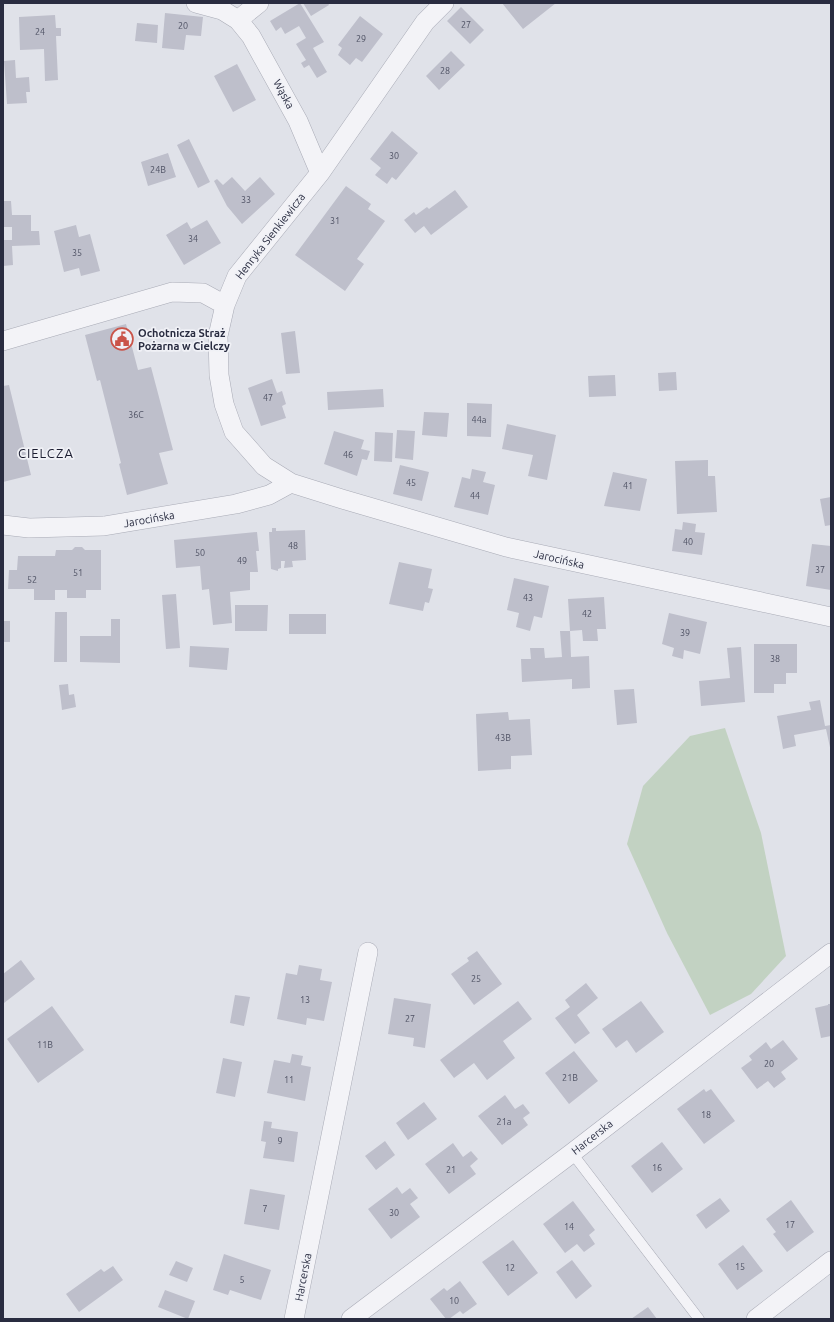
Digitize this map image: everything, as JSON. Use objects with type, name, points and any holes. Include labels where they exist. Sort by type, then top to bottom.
[{"type":"street","name":"Wąska","points":[[196,3],[222,10],[238,20],[251,36],[274,75],[298,121],[320,173]]},
{"type":"street","points":[[238,20],[259,3]]},
{"type":"street","name":"Henryka Sienkiewicza","points":[[226,305],[237,276],[320,173],[425,22],[444,3]]},
{"type":"street","points":[[3,341],[172,292],[203,293],[226,305]]},
{"type":"street","name":"Jarocińska","points":[[226,305],[218,336],[219,375],[224,404],[234,432],[264,466],[291,483],[506,547],[831,618]]},
{"type":"street","name":"Jarocińska","points":[[3,525],[29,528],[104,526],[236,504],[269,495],[291,483]]},
{"type":"street","name":"Harcerska","points":[[294,1319],[368,952]]},
{"type":"street","name":"Harcerska","points":[[351,1319],[572,1153],[831,953]]},
{"type":"street","points":[[756,1319],[831,1261]]},
{"type":"lane","points":[[572,1153],[699,1319]]},
{"type":"green space","points":[[725,728],[761,833],[786,956],[751,994],[710,1015],[667,933],[627,844],[643,786],[690,736]]},
{"type":"building","points":[[300,3],[324,42],[313,48],[327,72],[317,78],[309,65],[304,68],[301,63],[306,60],[296,44],[306,38],[299,26],[285,34],[281,27],[276,31],[270,21]]},
{"type":"building","points":[[303,3],[328,3],[329,5],[311,16]]},
{"type":"building","points":[[502,3],[556,3],[523,29]]},
{"type":"building","points":[[461,7],[484,30],[470,44],[447,21]]},
{"type":"building","points":[[165,13],[203,17],[201,36],[186,35],[184,50],[162,48]]},
{"type":"building","points":[[55,15],[56,28],[61,28],[61,36],[56,36],[58,80],[45,81],[44,49],[20,50],[19,17]]},
{"type":"building","points":[[360,16],[383,34],[362,62],[356,58],[350,65],[338,55],[342,48],[338,45]]},
{"type":"building","points":[[137,23],[158,25],[157,43],[135,41]]},
{"type":"building","points":[[451,51],[465,65],[439,90],[426,76]]},
{"type":"building","points":[[15,60],[16,78],[29,77],[30,92],[26,92],[27,103],[7,104],[4,61]]},
{"type":"building","points":[[237,64],[256,100],[233,112],[214,76]]},
{"type":"building","points":[[392,131],[418,153],[396,180],[392,177],[387,184],[375,175],[381,168],[370,159]]},
{"type":"building","points":[[189,139],[210,182],[198,188],[177,145]]},
{"type":"building","points":[[168,153],[176,177],[148,186],[141,162]]},
{"type":"building","points":[[232,177],[245,191],[260,177],[275,194],[242,224],[227,206],[214,181],[217,179],[223,185]]},
{"type":"building","points":[[346,186],[371,204],[368,209],[385,221],[357,259],[364,264],[345,291],[295,255]]},
{"type":"building","points":[[455,190],[468,207],[431,235],[424,226],[415,233],[404,220],[414,212],[416,215],[427,207],[429,209]]},
{"type":"building","points":[[3,201],[11,201],[12,215],[31,215],[31,231],[39,231],[40,245],[12,246],[13,265],[3,266],[3,240],[12,240],[12,227],[3,227]]},
{"type":"building","points":[[207,220],[221,243],[184,265],[166,235],[187,222],[191,229]]},
{"type":"building","points":[[76,225],[79,237],[90,234],[100,271],[81,276],[79,268],[64,272],[54,231]]},
{"type":"building","points":[[126,324],[138,370],[151,367],[173,450],[159,453],[168,484],[127,495],[119,464],[121,463],[100,380],[97,381],[85,335]]},
{"type":"building","points":[[295,331],[300,373],[286,374],[281,333]]},
{"type":"building","points":[[676,372],[677,390],[659,391],[658,373]]},
{"type":"building","points":[[615,375],[616,396],[589,397],[588,376]]},
{"type":"building","points":[[272,379],[277,393],[282,391],[286,404],[282,406],[286,418],[261,426],[248,388]]},
{"type":"building","points":[[9,385],[31,475],[3,482],[3,386]]},
{"type":"building","points":[[383,389],[384,407],[328,410],[327,392]]},
{"type":"building","points":[[467,403],[492,404],[491,437],[467,436]]},
{"type":"building","points":[[424,412],[449,413],[447,437],[422,435]]},
{"type":"building","points":[[507,424],[556,435],[547,480],[528,476],[533,455],[502,449]]},
{"type":"building","points":[[397,430],[415,431],[413,460],[395,458]]},
{"type":"building","points":[[334,431],[364,440],[361,449],[370,451],[367,460],[362,459],[357,476],[324,464]]},
{"type":"building","points":[[375,432],[393,433],[392,462],[374,461]]},
{"type":"building","points":[[708,460],[708,476],[715,476],[717,512],[677,514],[675,461]]},
{"type":"building","points":[[400,465],[429,472],[422,501],[393,494]]},
{"type":"building","points":[[472,469],[486,472],[483,482],[495,485],[488,515],[454,507],[462,477],[470,479]]},
{"type":"building","points":[[613,472],[647,479],[640,511],[604,506]]},
{"type":"building","points":[[831,497],[831,525],[825,526],[820,499]]},
{"type":"building","points":[[683,522],[696,524],[695,532],[705,533],[702,555],[672,551],[675,529],[682,530]]},
{"type":"building","points":[[272,528],[276,528],[276,531],[305,530],[306,560],[292,561],[293,567],[284,568],[285,561],[281,561],[281,568],[278,569],[278,571],[271,569],[269,532],[272,532]]},
{"type":"building","points":[[257,532],[259,551],[256,551],[258,572],[250,572],[250,590],[230,592],[232,623],[213,625],[209,589],[202,590],[200,566],[176,568],[174,540]]},
{"type":"building","points":[[812,544],[831,546],[831,590],[806,586]]},
{"type":"building","points":[[75,547],[82,547],[85,550],[101,550],[101,590],[86,590],[86,598],[67,598],[67,590],[55,590],[55,600],[34,600],[34,589],[8,589],[9,570],[17,570],[18,556],[55,556],[56,550],[72,550]]},
{"type":"building","points":[[399,562],[432,569],[428,588],[433,589],[429,603],[425,602],[423,611],[389,604]]},
{"type":"building","points":[[514,578],[549,586],[542,618],[534,616],[530,631],[516,627],[519,613],[507,610]]},
{"type":"building","points":[[176,594],[180,648],[166,649],[162,595]]},
{"type":"building","points":[[604,597],[606,629],[597,629],[598,641],[583,641],[582,630],[570,631],[568,599]]},
{"type":"building","points":[[235,605],[268,605],[267,631],[235,631]]},
{"type":"building","points":[[55,612],[67,612],[67,662],[54,662]]},
{"type":"building","points":[[669,613],[707,622],[700,654],[684,650],[683,659],[672,656],[674,648],[662,644]]},
{"type":"building","points":[[289,614],[326,614],[326,634],[289,634]]},
{"type":"building","points":[[111,619],[120,619],[120,663],[80,662],[80,636],[111,636]]},
{"type":"building","points":[[3,621],[10,621],[10,642],[3,642]]},
{"type":"building","points":[[560,631],[570,631],[571,657],[589,656],[590,688],[572,689],[572,679],[522,682],[521,659],[531,659],[530,648],[544,648],[545,658],[562,657]]},
{"type":"building","points":[[754,644],[797,644],[797,673],[786,673],[786,684],[774,684],[774,693],[754,693]]},
{"type":"building","points":[[190,646],[229,648],[227,670],[189,667]]},
{"type":"building","points":[[741,647],[745,702],[701,706],[699,681],[730,678],[727,648]]},
{"type":"building","points":[[68,684],[69,695],[74,694],[76,707],[62,710],[59,685]]},
{"type":"building","points":[[634,689],[637,723],[617,725],[614,690]]},
{"type":"building","points":[[820,700],[825,726],[831,725],[831,752],[826,729],[794,735],[796,746],[783,749],[777,716],[811,710],[809,702]]},
{"type":"building","points":[[508,712],[509,720],[530,719],[532,755],[511,756],[511,769],[478,771],[476,714]]},
{"type":"building","points":[[477,951],[502,984],[474,1005],[451,974],[469,961],[467,958]]},
{"type":"building","points":[[21,960],[35,979],[4,1003],[3,974]]},
{"type":"building","points":[[299,965],[322,969],[320,980],[332,982],[324,1021],[307,1018],[306,1025],[277,1019],[286,973],[297,975]]},
{"type":"building","points":[[586,983],[598,998],[577,1015],[590,1033],[575,1044],[555,1018],[570,1007],[565,1000]]},
{"type":"building","points":[[235,995],[250,997],[244,1026],[230,1023]]},
{"type":"building","points":[[394,998],[431,1004],[425,1048],[413,1046],[414,1038],[388,1034]]},
{"type":"building","points":[[518,1001],[532,1019],[503,1041],[515,1058],[487,1080],[474,1063],[454,1078],[440,1060]]},
{"type":"building","points":[[641,1001],[664,1032],[636,1053],[627,1040],[616,1048],[602,1029]]},
{"type":"building","points":[[831,1004],[831,1036],[821,1038],[815,1008]]},
{"type":"building","points":[[52,1006],[84,1050],[38,1083],[7,1039]]},
{"type":"building","points":[[783,1040],[798,1059],[781,1072],[786,1079],[774,1088],[768,1081],[757,1089],[741,1068],[752,1060],[749,1056],[766,1042],[771,1049]]},
{"type":"building","points":[[574,1051],[598,1081],[569,1104],[545,1073]]},
{"type":"building","points":[[292,1054],[303,1056],[301,1065],[311,1067],[305,1101],[267,1093],[274,1060],[290,1063]]},
{"type":"building","points":[[223,1058],[242,1062],[235,1097],[216,1093]]},
{"type":"building","points":[[704,1089],[706,1092],[711,1089],[735,1121],[704,1144],[677,1109]]},
{"type":"building","points":[[505,1095],[515,1109],[523,1104],[530,1113],[523,1118],[528,1125],[502,1145],[478,1116]]},
{"type":"building","points":[[424,1102],[437,1119],[408,1140],[396,1123]]},
{"type":"building","points":[[264,1121],[272,1122],[271,1128],[298,1132],[294,1162],[263,1158],[266,1142],[261,1141]]},
{"type":"building","points":[[385,1141],[395,1155],[376,1170],[365,1156]]},
{"type":"building","points":[[662,1142],[683,1169],[652,1193],[631,1166]]},
{"type":"building","points":[[453,1143],[463,1157],[471,1151],[478,1159],[470,1166],[476,1174],[449,1194],[425,1164]]},
{"type":"building","points":[[397,1187],[402,1194],[410,1188],[418,1198],[410,1204],[420,1217],[391,1239],[368,1209]]},
{"type":"building","points":[[250,1189],[285,1195],[279,1230],[244,1224]]},
{"type":"building","points":[[720,1198],[730,1211],[706,1229],[696,1215]]},
{"type":"building","points":[[791,1200],[814,1232],[787,1252],[773,1234],[776,1232],[766,1219]]},
{"type":"building","points":[[573,1201],[595,1230],[589,1235],[595,1244],[584,1252],[577,1244],[565,1253],[543,1224]]},
{"type":"building","points":[[513,1240],[538,1273],[508,1296],[482,1262]]},
{"type":"building","points":[[743,1245],[763,1271],[737,1290],[718,1264]]},
{"type":"building","points":[[224,1254],[271,1270],[261,1300],[230,1290],[228,1295],[213,1290]]},
{"type":"building","points":[[572,1260],[592,1286],[576,1299],[556,1272]]},
{"type":"building","points":[[176,1261],[193,1268],[187,1282],[169,1275]]},
{"type":"building","points":[[113,1266],[123,1280],[79,1312],[66,1294],[101,1269],[104,1272]]},
{"type":"building","points":[[460,1281],[477,1304],[463,1314],[460,1311],[449,1319],[446,1319],[430,1299],[444,1288],[447,1291]]},
{"type":"building","points":[[165,1290],[195,1301],[188,1319],[158,1307]]},
{"type":"building","points":[[648,1307],[657,1319],[631,1319]]},
{"type":"place","name":"Ochotnicza Straż Pożarna w Cielczy","points":[[122,339]]},
{"type":"district","name":"CIELCZA","points":[[46,453]]}]
